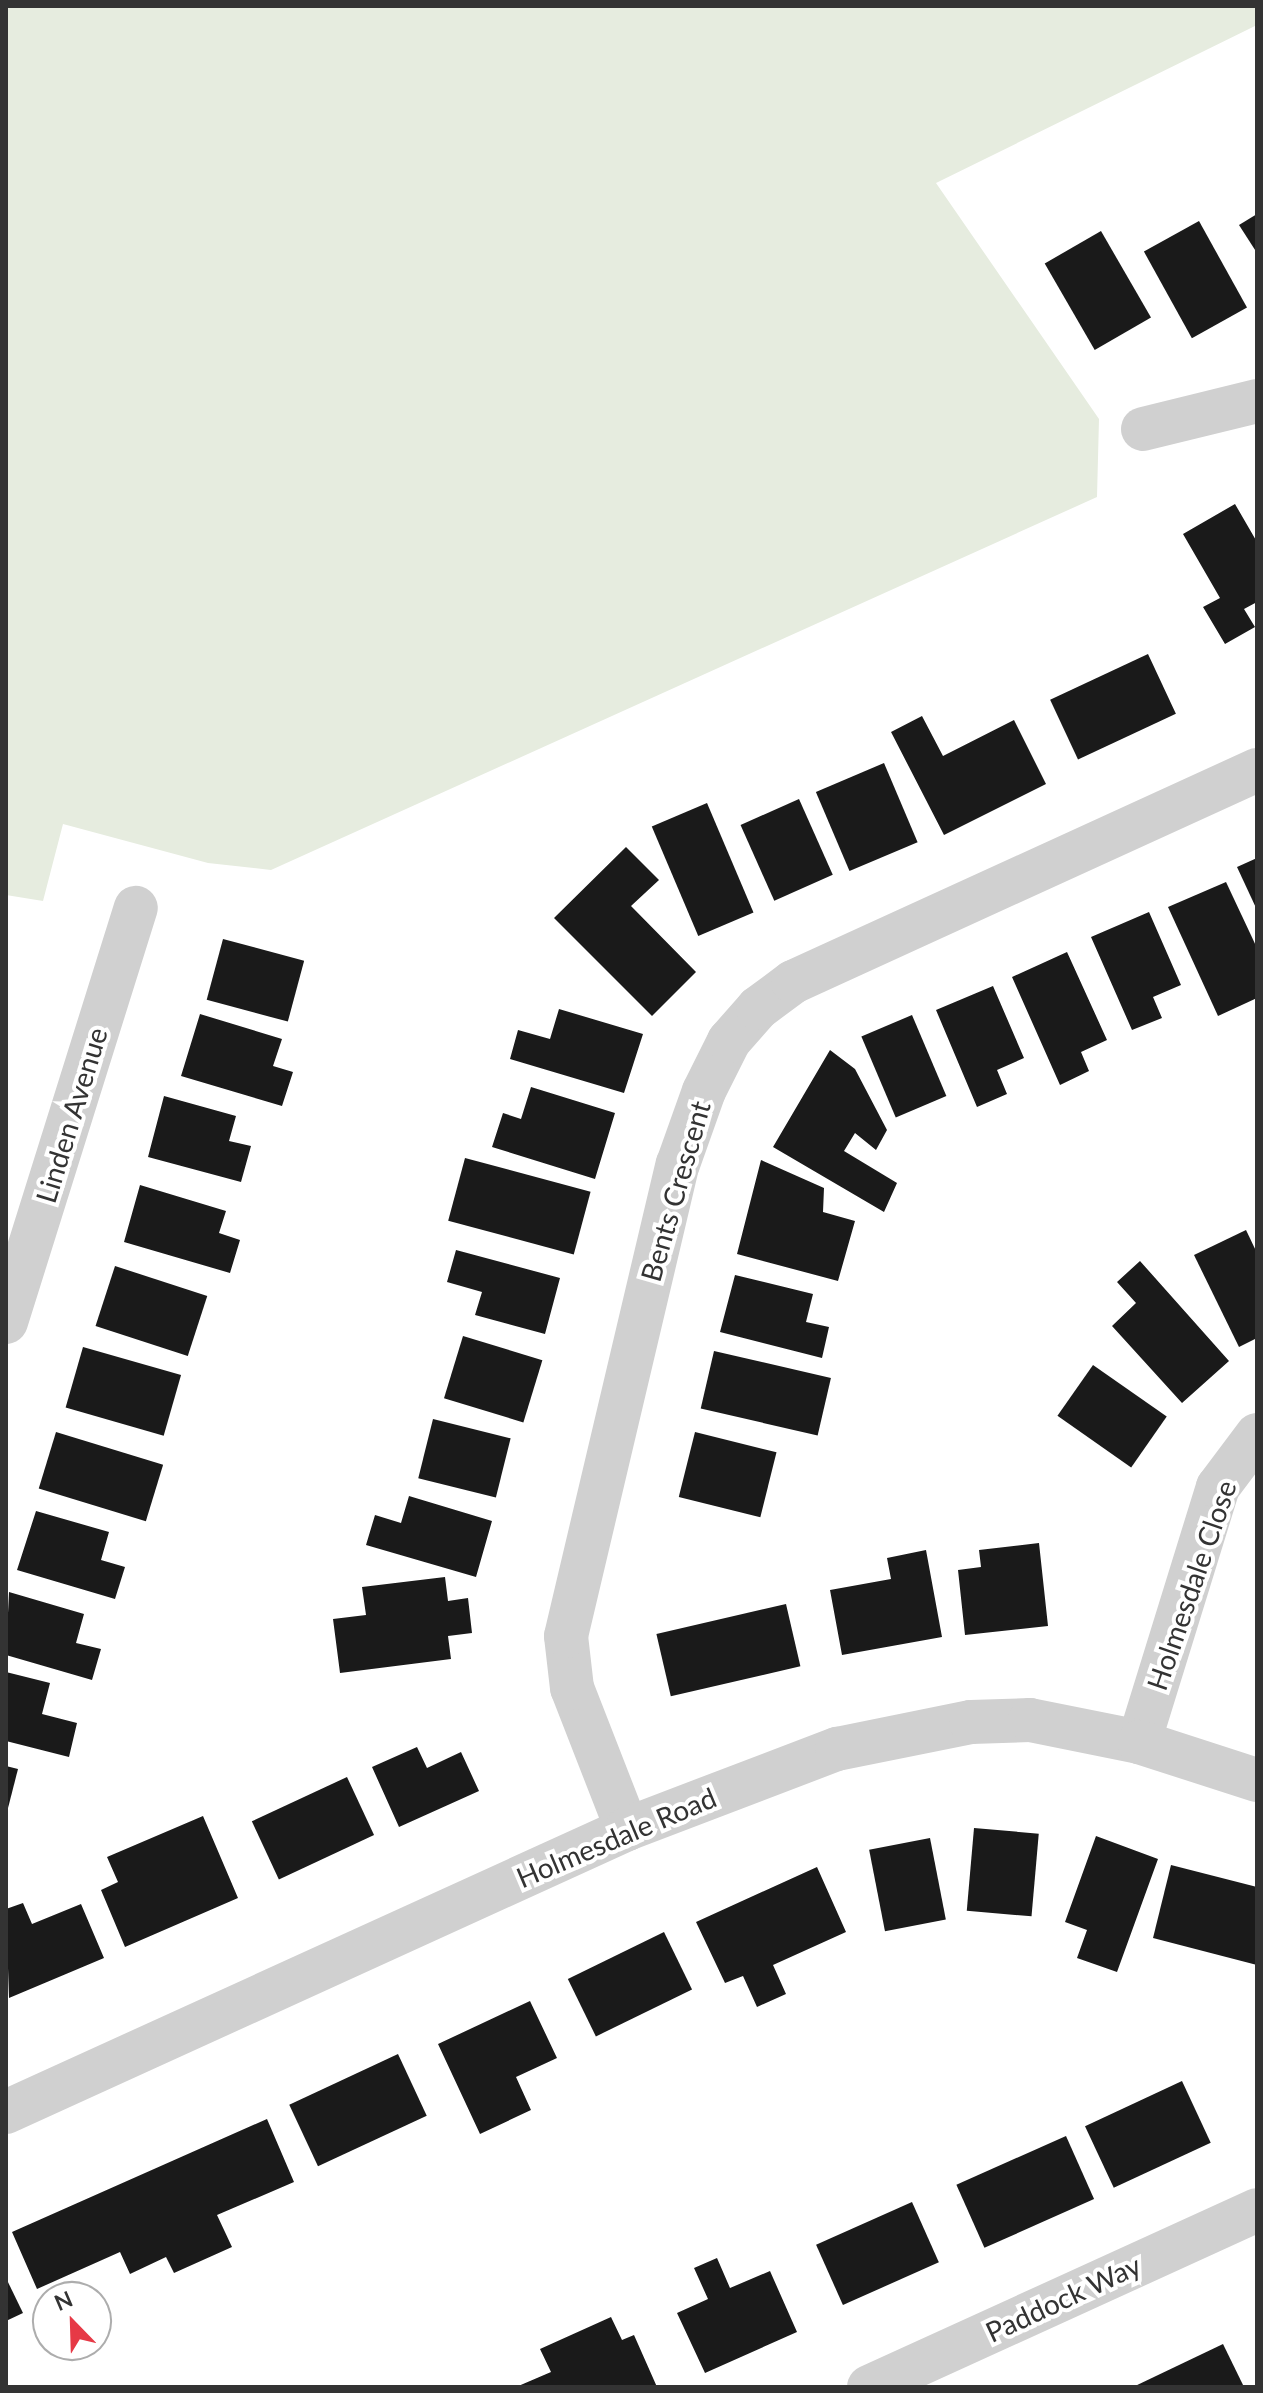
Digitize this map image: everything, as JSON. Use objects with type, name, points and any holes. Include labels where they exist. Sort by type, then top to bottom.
[{"type":"street","points":[[1143,429],[1257,401]]},
{"type":"street","name":"Bents Crescent","points":[[627,1829],[572,1688],[566,1636],[678,1164],[704,1091],[729,1041],[758,1008],[793,982],[1257,770]]},
{"type":"street","name":"Linden Avenue","points":[[6,1322],[136,908]]},
{"type":"street","name":"Holmesdale Close","points":[[1139,1742],[1218,1487],[1257,1435]]},
{"type":"street","name":"Holmesdale Road","points":[[6,2112],[627,1829],[772,1771],[901,1733],[1030,1720],[1139,1742],[1257,1780]]},
{"type":"street","name":"Paddock Way","points":[[869,2387],[1257,2210]]},
{"type":"shaded area","points":[[6,6],[1257,6],[1257,25],[936,183],[1099,419],[1097,497],[271,870],[208,863],[63,824],[43,901],[6,895]]},
{"type":"building","points":[[1257,214],[1257,253],[1239,225]]},
{"type":"building","points":[[1199,221],[1247,308],[1192,338],[1144,252]]},
{"type":"building","points":[[1101,231],[1151,318],[1095,350],[1045,264]]},
{"type":"building","points":[[1235,504],[1257,542],[1257,602],[1244,609],[1255,627],[1225,644],[1203,607],[1220,598],[1183,534]]},
{"type":"building","points":[[1148,654],[1176,714],[1078,759],[1050,700]]},
{"type":"building","points":[[922,716],[943,756],[1014,720],[1046,784],[944,835],[891,732]]},
{"type":"building","points":[[884,763],[918,842],[849,871],[816,792]]},
{"type":"building","points":[[799,799],[833,875],[774,901],[741,825]]},
{"type":"building","points":[[707,803],[753,913],[698,936],[652,826]]},
{"type":"building","points":[[626,847],[659,880],[631,906],[696,972],[652,1016],[554,918]]},
{"type":"building","points":[[1257,858],[1257,910],[1237,867]]},
{"type":"building","points":[[1226,882],[1257,948],[1257,998],[1218,1016],[1168,907]]},
{"type":"building","points":[[1149,912],[1181,985],[1153,997],[1162,1018],[1132,1030],[1091,937]]},
{"type":"building","points":[[223,939],[304,961],[288,1022],[207,1000]]},
{"type":"building","points":[[1067,952],[1107,1040],[1081,1052],[1089,1071],[1060,1085],[1012,977]]},
{"type":"building","points":[[993,986],[1024,1058],[997,1070],[1007,1094],[977,1107],[936,1010]]},
{"type":"building","points":[[559,1009],[643,1034],[624,1093],[510,1059],[518,1030],[550,1039]]},
{"type":"building","points":[[200,1014],[282,1039],[273,1066],[293,1072],[282,1106],[181,1076]]},
{"type":"building","points":[[912,1015],[946,1096],[896,1117],[861,1036]]},
{"type":"building","points":[[830,1050],[855,1069],[887,1130],[876,1150],[855,1133],[844,1151],[897,1183],[884,1212],[773,1147]]},
{"type":"building","points":[[531,1087],[615,1113],[595,1179],[492,1147],[503,1113],[521,1119]]},
{"type":"building","points":[[164,1096],[236,1116],[229,1141],[251,1146],[241,1182],[148,1157]]},
{"type":"building","points":[[465,1158],[591,1192],[574,1254],[448,1221]]},
{"type":"building","points":[[761,1160],[824,1188],[823,1212],[855,1221],[838,1281],[737,1254]]},
{"type":"building","points":[[140,1185],[226,1211],[219,1233],[240,1240],[230,1273],[124,1242]]},
{"type":"building","points":[[1246,1230],[1257,1253],[1257,1338],[1239,1347],[1194,1255]]},
{"type":"building","points":[[456,1250],[560,1278],[545,1334],[475,1315],[482,1292],[447,1282]]},
{"type":"building","points":[[1140,1261],[1229,1361],[1182,1403],[1112,1326],[1136,1303],[1117,1282]]},
{"type":"building","points":[[115,1266],[207,1296],[188,1356],[96,1326]]},
{"type":"building","points":[[735,1275],[813,1294],[806,1322],[829,1327],[822,1358],[720,1332]]},
{"type":"building","points":[[463,1336],[542,1360],[523,1422],[444,1398]]},
{"type":"building","points":[[83,1347],[181,1375],[164,1436],[66,1408]]},
{"type":"building","points":[[714,1351],[831,1378],[818,1435],[701,1408]]},
{"type":"building","points":[[1093,1365],[1167,1417],[1131,1467],[1057,1416]]},
{"type":"building","points":[[433,1419],[511,1438],[496,1498],[418,1478]]},
{"type":"building","points":[[56,1432],[163,1465],[146,1521],[39,1488]]},
{"type":"building","points":[[695,1432],[777,1452],[760,1517],[679,1497]]},
{"type":"building","points":[[409,1496],[492,1521],[476,1577],[366,1545],[375,1515],[401,1523]]},
{"type":"building","points":[[36,1511],[109,1532],[101,1560],[125,1567],[115,1599],[17,1570]]},
{"type":"building","points":[[1039,1543],[1048,1626],[965,1635],[958,1570],[981,1567],[979,1550]]},
{"type":"building","points":[[926,1550],[942,1637],[842,1655],[830,1590],[891,1579],[887,1558]]},
{"type":"building","points":[[445,1577],[448,1601],[468,1598],[472,1633],[448,1636],[451,1659],[340,1673],[333,1619],[366,1615],[362,1587]]},
{"type":"building","points":[[9,1592],[84,1614],[76,1643],[101,1649],[92,1680],[6,1655]]},
{"type":"building","points":[[786,1604],[800,1666],[671,1696],[656,1634]]},
{"type":"building","points":[[6,1672],[50,1683],[42,1714],[77,1723],[69,1757],[6,1741]]},
{"type":"building","points":[[417,1747],[427,1768],[461,1752],[479,1791],[399,1827],[372,1767]]},
{"type":"building","points":[[6,1766],[18,1769],[7,1812],[6,1812]]},
{"type":"building","points":[[347,1777],[374,1835],[279,1879],[252,1821]]},
{"type":"building","points":[[203,1816],[238,1898],[125,1947],[101,1890],[118,1882],[107,1857]]},
{"type":"building","points":[[974,1828],[1039,1834],[1032,1916],[967,1911]]},
{"type":"building","points":[[1096,1836],[1158,1859],[1117,1972],[1077,1958],[1087,1930],[1065,1922]]},
{"type":"building","points":[[930,1838],[946,1919],[885,1931],[869,1850]]},
{"type":"building","points":[[1171,1865],[1257,1887],[1257,1965],[1153,1938]]},
{"type":"building","points":[[817,1867],[846,1932],[773,1965],[786,1994],[757,2007],[743,1976],[725,1983],[696,1922]]},
{"type":"building","points":[[23,1903],[32,1924],[81,1904],[104,1958],[9,1998],[6,1909]]},
{"type":"building","points":[[664,1932],[692,1990],[596,2036],[568,1979]]},
{"type":"building","points":[[530,2001],[557,2058],[516,2077],[531,2110],[480,2134],[438,2044]]},
{"type":"building","points":[[398,2054],[427,2116],[318,2166],[289,2105]]},
{"type":"building","points":[[1182,2081],[1211,2143],[1114,2188],[1085,2126]]},
{"type":"building","points":[[267,2119],[294,2182],[217,2215],[232,2247],[174,2273],[166,2257],[130,2274],[120,2252],[55,2281],[33,2281],[12,2232]]},
{"type":"building","points":[[1066,2136],[1094,2199],[984,2248],[956,2185]]},
{"type":"building","points":[[912,2202],[939,2262],[843,2305],[816,2245]]},
{"type":"building","points":[[717,2258],[730,2288],[770,2271],[797,2332],[705,2373],[677,2313],[708,2299],[694,2268]]},
{"type":"building","points":[[6,2278],[23,2313],[6,2321]]},
{"type":"building","points":[[611,2317],[622,2340],[634,2335],[657,2387],[516,2387],[551,2372],[540,2349]]},
{"type":"building","points":[[1223,2344],[1244,2387],[1133,2387]]}]
